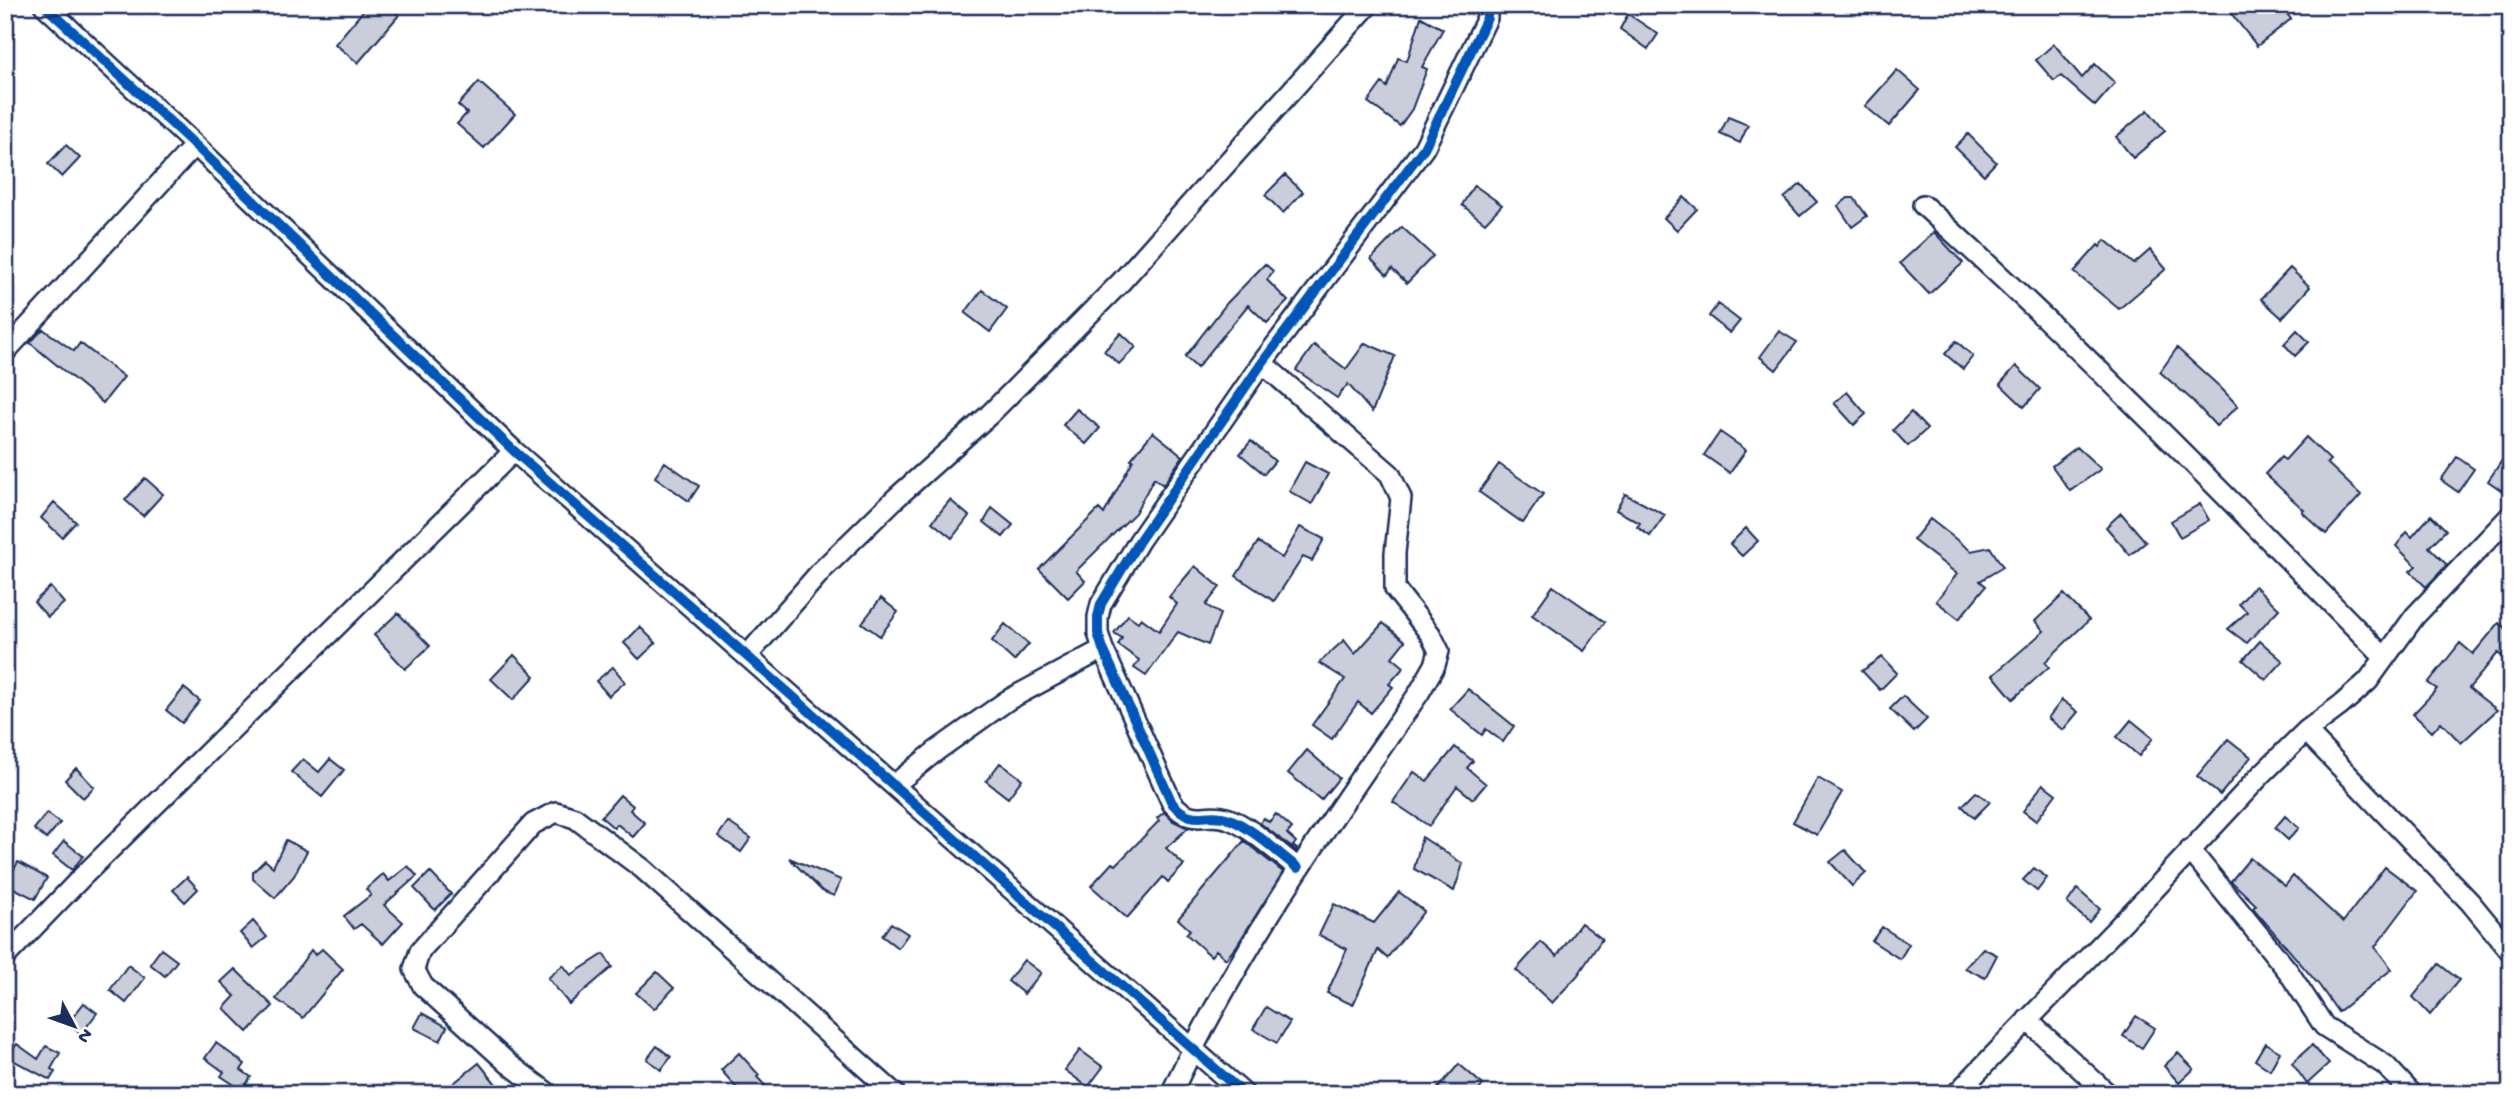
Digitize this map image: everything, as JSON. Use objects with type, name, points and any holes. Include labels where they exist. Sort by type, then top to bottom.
[{"type":"street","points":[[44,5],[195,145],[514,452],[1244,1094]]},
{"type":"street","points":[[747,656],[822,570],[896,498],[989,415],[1120,283],[1368,5]]},
{"type":"street","points":[[1298,868],[1227,818],[1196,818],[1180,812],[1172,803],[1103,649],[1097,617],[1101,604],[1139,541],[1262,363],[1424,148],[1487,18],[1487,5]]},
{"type":"street","points":[[5,352],[195,145]]},
{"type":"street","points":[[1923,205],[2021,293],[2384,657]]},
{"type":"street","points":[[1171,1094],[1192,1048],[1298,868],[1419,693],[1435,665],[1439,651],[1431,635],[1395,589],[1395,553],[1401,498],[1390,474],[1262,363]]},
{"type":"street","points":[[5,957],[83,876],[514,452]]},
{"type":"street","points":[[1956,1094],[2260,775],[2306,731],[2368,681],[2415,616],[2511,515]]},
{"type":"street","points":[[894,786],[936,751],[1008,700],[1103,649]]},
{"type":"street","points":[[2306,731],[2470,902],[2511,952]]},
{"type":"street","points":[[549,1094],[509,1064],[423,986],[414,969],[420,951],[533,824],[556,812],[575,818],[643,869],[895,1094]]},
{"type":"street","points":[[2190,850],[2288,971],[2323,1026],[2385,1065],[2413,1094]]},
{"type":"street","points":[[2026,1020],[2108,1094]]},
{"type":"building","points":[[368,5],[387,5],[399,15],[358,63],[335,44]]},
{"type":"building","points":[[2240,5],[2280,5],[2291,19],[2257,46],[2231,13]]},
{"type":"building","points":[[1628,14],[1658,34],[1648,49],[1620,29]]},
{"type":"building","points":[[1421,17],[1443,29],[1422,67],[1427,69],[1412,109],[1400,126],[1368,102],[1382,83],[1387,87],[1398,58],[1407,61]]},
{"type":"building","points":[[2054,44],[2082,78],[2095,64],[2115,83],[2095,106],[2061,76],[2054,81],[2036,60]]},
{"type":"building","points":[[1897,70],[1920,90],[1889,126],[1865,106]]},
{"type":"building","points":[[479,82],[515,114],[484,148],[457,124],[467,113],[458,105]]},
{"type":"building","points":[[2148,110],[2165,131],[2133,158],[2116,137]]},
{"type":"building","points":[[1728,117],[1748,125],[1740,143],[1720,134]]},
{"type":"building","points":[[1968,134],[1996,162],[1984,175],[1955,147]]},
{"type":"building","points":[[66,145],[80,158],[62,177],[48,164]]},
{"type":"building","points":[[1285,175],[1303,192],[1283,213],[1265,195]]},
{"type":"building","points":[[1801,184],[1817,202],[1800,216],[1784,198]]},
{"type":"building","points":[[1474,185],[1502,205],[1485,223],[1462,205]]},
{"type":"building","points":[[1684,197],[1697,209],[1677,230],[1664,218]]},
{"type":"building","points":[[1848,198],[1854,198],[1867,216],[1852,227],[1838,206]]},
{"type":"building","points":[[1402,227],[1433,256],[1407,283],[1392,269],[1387,275],[1371,259]]},
{"type":"building","points":[[1934,232],[1963,263],[1929,294],[1900,263]]},
{"type":"building","points":[[2105,240],[2134,264],[2150,250],[2166,269],[2119,309],[2074,272]]},
{"type":"building","points":[[1265,264],[1273,271],[1267,280],[1288,301],[1267,323],[1248,305],[1197,368],[1185,357],[1227,303]]},
{"type":"building","points":[[2290,268],[2310,287],[2282,318],[2261,299]]},
{"type":"building","points":[[982,290],[1007,309],[990,332],[965,313]]},
{"type":"building","points":[[1718,304],[1740,321],[1730,333],[1709,316]]},
{"type":"building","points":[[43,329],[74,351],[80,343],[124,377],[103,403],[30,343]]},
{"type":"building","points":[[2297,330],[2309,342],[2295,356],[2284,344]]},
{"type":"building","points":[[1779,331],[1797,342],[1776,370],[1760,357]]},
{"type":"building","points":[[1121,333],[1136,347],[1119,364],[1104,351]]},
{"type":"building","points":[[1956,341],[1973,356],[1963,369],[1945,354]]},
{"type":"building","points":[[1365,343],[1395,356],[1372,412],[1348,384],[1337,398],[1296,370],[1314,345],[1346,369]]},
{"type":"building","points":[[2177,348],[2238,406],[2216,426],[2160,372]]},
{"type":"building","points":[[2016,366],[2040,389],[2024,407],[2000,384]]},
{"type":"building","points":[[1847,392],[1866,414],[1854,425],[1834,403]]},
{"type":"building","points":[[1077,409],[1100,428],[1086,444],[1063,425]]},
{"type":"building","points":[[1911,412],[1927,429],[1908,446],[1893,430]]},
{"type":"building","points":[[1153,432],[1183,456],[1163,485],[1154,478],[1135,513],[1076,571],[1085,581],[1068,598],[1039,569],[1099,509],[1104,514],[1133,460],[1131,459]]},
{"type":"building","points":[[1720,432],[1746,450],[1730,473],[1704,455]]},
{"type":"building","points":[[2306,437],[2330,460],[2327,463],[2361,495],[2326,534],[2265,474],[2281,457],[2285,460]]},
{"type":"building","points":[[1251,441],[1275,461],[1264,474],[1240,454]]},
{"type":"building","points":[[2077,447],[2101,469],[2070,491],[2052,466]]},
{"type":"building","points":[[2511,447],[2511,497],[2488,481]]},
{"type":"building","points":[[2457,457],[2474,469],[2458,492],[2441,480]]},
{"type":"building","points":[[665,462],[699,486],[689,501],[655,477]]},
{"type":"building","points":[[1305,462],[1328,474],[1312,504],[1289,491]]},
{"type":"building","points":[[1499,464],[1543,494],[1523,523],[1479,492]]},
{"type":"building","points":[[145,478],[163,494],[143,516],[125,500]]},
{"type":"building","points":[[1625,494],[1665,515],[1650,536],[1637,527],[1640,523],[1616,510]]},
{"type":"building","points":[[950,500],[969,516],[952,538],[932,522]]},
{"type":"building","points":[[54,502],[76,522],[62,537],[41,518]]},
{"type":"building","points":[[2200,504],[2209,520],[2180,537],[2171,521]]},
{"type":"building","points":[[992,508],[1013,525],[1003,537],[984,522]]},
{"type":"building","points":[[2121,513],[2146,542],[2130,555],[2106,527]]},
{"type":"building","points":[[2431,515],[2446,530],[2429,547],[2447,565],[2426,587],[2410,571],[2416,566],[2396,546],[2407,532],[2412,537]]},
{"type":"building","points":[[1930,519],[1971,551],[1990,547],[2003,567],[1980,581],[1986,586],[1959,619],[1936,601],[1957,574],[1913,540]]},
{"type":"building","points":[[1300,527],[1324,539],[1312,561],[1303,557],[1274,601],[1236,576],[1258,542],[1282,558]]},
{"type":"building","points":[[1746,528],[1758,541],[1742,556],[1730,544]]},
{"type":"building","points":[[1195,566],[1220,587],[1206,605],[1220,614],[1208,645],[1178,632],[1146,676],[1134,668],[1139,660],[1118,645],[1122,638],[1114,633],[1128,615],[1138,622],[1141,618],[1159,631],[1177,604],[1169,597]]},
{"type":"building","points":[[1553,586],[1605,622],[1584,651],[1532,615]]},
{"type":"building","points":[[2255,586],[2279,609],[2247,643],[2228,629],[2247,612],[2239,604]]},
{"type":"building","points":[[50,587],[64,603],[48,617],[34,602]]},
{"type":"building","points":[[2064,594],[2089,620],[2045,662],[2049,667],[2013,699],[1993,675],[2044,631],[2035,621]]},
{"type":"building","points":[[881,598],[898,612],[880,636],[862,623]]},
{"type":"building","points":[[398,613],[430,646],[405,669],[374,635]]},
{"type":"building","points":[[1383,623],[1405,641],[1392,657],[1404,667],[1389,684],[1393,687],[1371,713],[1358,702],[1332,739],[1312,725],[1345,679],[1319,663],[1344,640],[1355,654]]},
{"type":"building","points":[[2499,623],[2511,632],[2511,664],[2498,653],[2469,688],[2497,710],[2461,743],[2441,722],[2432,732],[2413,714],[2437,689],[2428,683],[2460,643],[2473,654]]},
{"type":"building","points":[[1005,624],[1029,644],[1014,661],[992,641]]},
{"type":"building","points":[[640,627],[656,643],[639,659],[624,643]]},
{"type":"building","points":[[2260,641],[2283,661],[2266,680],[2243,660]]},
{"type":"building","points":[[514,655],[535,676],[513,700],[491,679]]},
{"type":"building","points":[[1882,657],[1897,673],[1880,690],[1862,671]]},
{"type":"building","points":[[613,667],[625,682],[609,696],[596,681]]},
{"type":"building","points":[[184,688],[200,701],[182,723],[166,710]]},
{"type":"building","points":[[1468,689],[1514,726],[1503,742],[1486,729],[1482,735],[1450,709]]},
{"type":"building","points":[[1903,696],[1927,719],[1914,732],[1890,709]]},
{"type":"building","points":[[2062,700],[2078,712],[2063,730],[2048,718]]},
{"type":"building","points":[[2131,720],[2153,738],[2139,756],[2117,737]]},
{"type":"building","points":[[2228,739],[2251,757],[2220,795],[2197,776]]},
{"type":"building","points":[[1455,747],[1473,761],[1467,768],[1486,784],[1473,799],[1457,786],[1429,826],[1393,802],[1414,772],[1427,781]]},
{"type":"building","points":[[1307,750],[1339,778],[1321,800],[1288,773]]},
{"type":"building","points":[[303,759],[319,772],[330,759],[344,770],[322,797],[291,772]]},
{"type":"building","points":[[1000,763],[1022,779],[1008,798],[986,781]]},
{"type":"building","points":[[76,768],[94,787],[83,798],[65,780]]},
{"type":"building","points":[[1818,778],[1842,792],[1817,835],[1793,822]]},
{"type":"building","points":[[2043,784],[2056,794],[2036,821],[2023,811]]},
{"type":"building","points":[[1976,792],[1990,802],[1974,818],[1962,806]]},
{"type":"building","points":[[620,795],[633,806],[630,810],[645,823],[633,837],[617,824],[614,828],[601,817]]},
{"type":"building","points":[[1164,812],[1173,821],[1188,828],[1166,848],[1184,865],[1168,882],[1163,877],[1127,918],[1091,886],[1112,863],[1116,865],[1159,821],[1157,818]]},
{"type":"building","points":[[47,813],[60,823],[46,839],[34,829]]},
{"type":"building","points":[[1276,814],[1292,828],[1287,834],[1296,842],[1293,846],[1296,851],[1260,823],[1264,818],[1269,822]]},
{"type":"building","points":[[2285,816],[2299,828],[2288,840],[2275,828]]},
{"type":"building","points":[[728,822],[751,838],[741,852],[718,836]]},
{"type":"building","points":[[1422,837],[1463,864],[1454,891],[1414,869]]},
{"type":"building","points":[[286,840],[307,851],[294,876],[275,898],[253,879],[253,872],[265,860],[273,867]]},
{"type":"building","points":[[64,841],[83,856],[72,870],[53,855]]},
{"type":"building","points":[[1244,841],[1283,872],[1226,959],[1216,950],[1211,956],[1186,934],[1190,930],[1178,919]]},
{"type":"building","points":[[1845,850],[1866,873],[1852,886],[1830,862]]},
{"type":"building","points":[[789,858],[841,880],[834,896],[822,891]]},
{"type":"building","points":[[2250,858],[2285,886],[2293,876],[2343,922],[2385,867],[2417,891],[2375,947],[2392,969],[2338,1012],[2319,985],[2253,908],[2256,905],[2231,881]]},
{"type":"building","points":[[18,862],[47,878],[35,899],[6,884]]},
{"type":"building","points":[[408,866],[417,876],[384,905],[403,922],[383,944],[361,924],[354,929],[344,916],[371,895],[366,889],[383,874],[389,881]]},
{"type":"building","points":[[2034,868],[2047,878],[2037,891],[2023,880]]},
{"type":"building","points":[[430,872],[451,894],[435,910],[414,888]]},
{"type":"building","points":[[187,877],[198,889],[185,902],[173,890]]},
{"type":"building","points":[[2077,889],[2100,909],[2089,922],[2067,903]]},
{"type":"building","points":[[1399,892],[1424,911],[1387,958],[1378,950],[1353,1005],[1327,993],[1347,949],[1319,935],[1334,904],[1374,923]]},
{"type":"building","points":[[253,921],[267,937],[253,948],[240,933]]},
{"type":"building","points":[[891,923],[908,934],[898,948],[882,936]]},
{"type":"building","points":[[1581,923],[1602,939],[1578,975],[1552,1003],[1516,970],[1541,942],[1557,956]]},
{"type":"building","points":[[1882,927],[1909,944],[1900,959],[1872,941]]},
{"type":"building","points":[[1983,948],[1997,955],[1985,978],[1965,968]]},
{"type":"building","points":[[161,949],[177,961],[165,976],[150,964]]},
{"type":"building","points":[[322,949],[343,969],[303,1018],[276,999],[311,950],[315,955]]},
{"type":"building","points":[[604,954],[612,967],[569,1004],[548,978],[563,965],[571,975]]},
{"type":"building","points":[[1024,960],[1041,973],[1024,994],[1008,981]]},
{"type":"building","points":[[2439,964],[2459,980],[2430,1015],[2413,997]]},
{"type":"building","points":[[128,965],[145,978],[126,1003],[110,990]]},
{"type":"building","points":[[235,969],[273,1006],[248,1032],[224,1008],[235,996],[221,982]]},
{"type":"building","points":[[657,972],[674,988],[654,1009],[636,993]]},
{"type":"building","points":[[84,1003],[97,1013],[81,1034],[68,1023]]},
{"type":"building","points":[[1266,1007],[1290,1022],[1277,1043],[1253,1029]]},
{"type":"building","points":[[422,1013],[447,1027],[440,1041],[414,1028]]},
{"type":"building","points":[[2136,1016],[2155,1028],[2142,1048],[2123,1036]]},
{"type":"building","points":[[216,1043],[245,1064],[241,1070],[251,1077],[242,1090],[221,1076],[224,1072],[205,1058]]},
{"type":"building","points":[[2265,1043],[2280,1052],[2270,1070],[2255,1060]]},
{"type":"building","points":[[17,1044],[38,1059],[46,1046],[60,1053],[51,1069],[55,1072],[50,1080],[7,1057]]},
{"type":"building","points":[[2312,1045],[2329,1064],[2307,1084],[2292,1063]]},
{"type":"building","points":[[657,1046],[671,1057],[661,1070],[647,1059]]},
{"type":"building","points":[[1080,1050],[1103,1067],[1088,1087],[1065,1070]]},
{"type":"building","points":[[739,1053],[773,1094],[742,1094],[721,1070]]},
{"type":"building","points":[[2178,1053],[2194,1069],[2179,1083],[2164,1066]]},
{"type":"building","points":[[479,1063],[504,1094],[440,1094]]},
{"type":"building","points":[[1459,1064],[1483,1085],[1476,1094],[1433,1094]]},
{"type":"cycle path","points":[[44,5],[195,145],[514,451],[1244,1094]]},
{"type":"cycle path","points":[[1298,868],[1237,823],[1221,817],[1187,815],[1172,803],[1103,649],[1098,633],[1098,617],[1101,604],[1139,541],[1262,363],[1424,148],[1487,18],[1487,5]]}]
